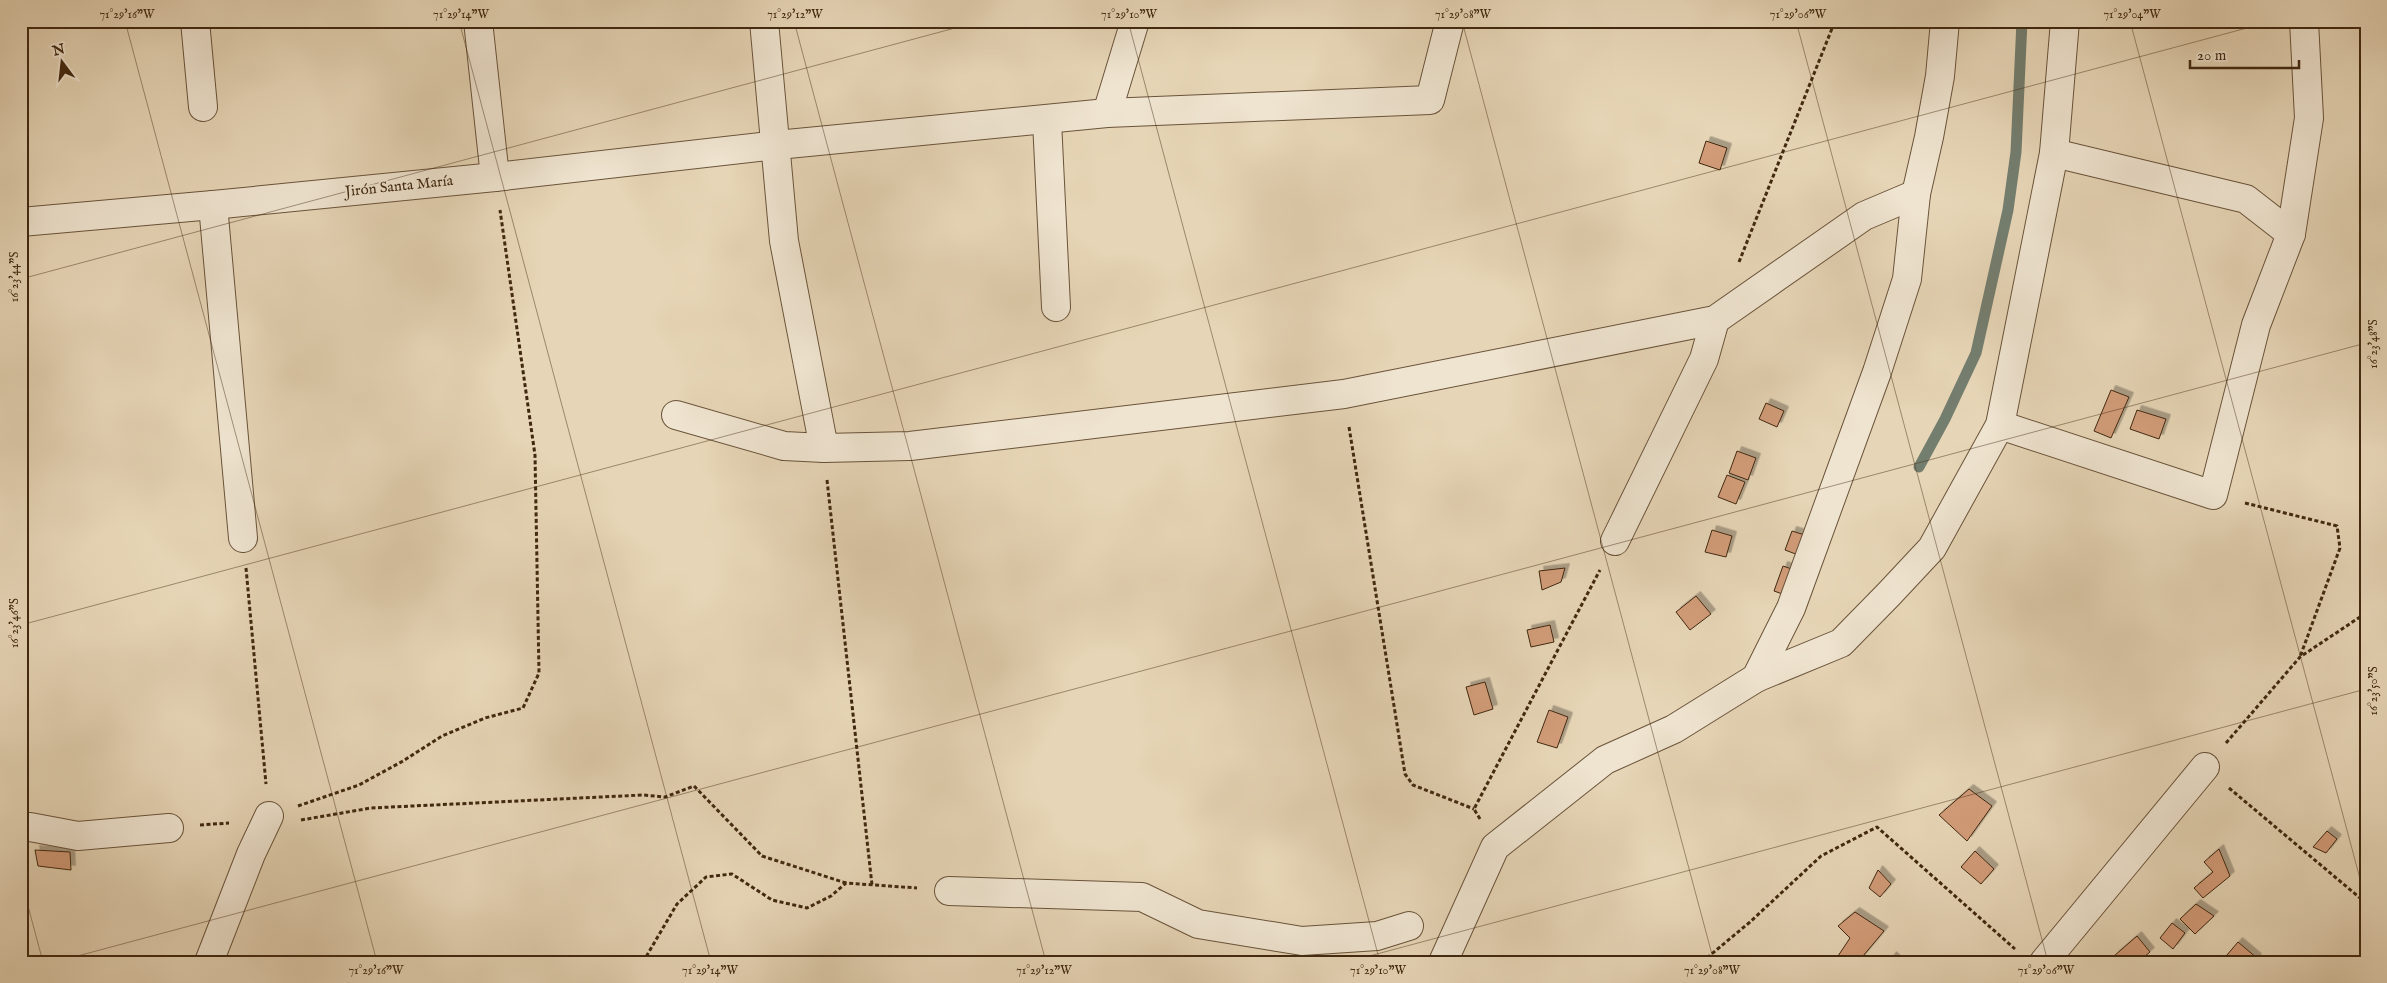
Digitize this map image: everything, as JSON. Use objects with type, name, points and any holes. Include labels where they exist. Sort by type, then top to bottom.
[{"type":"street","points":[[195,21],[203,107]]},
{"type":"street","points":[[478,21],[495,177]]},
{"type":"street","points":[[764,21],[784,241],[824,448]]},
{"type":"street","points":[[1107,113],[1136,21]]},
{"type":"street","name":"Jirón Santa María","points":[[21,222],[495,177],[776,145],[1107,113],[1430,100],[1450,21]]},
{"type":"street","points":[[1756,678],[1792,608],[1877,372],[1906,279],[1916,194],[1935,102],[1945,21]]},
{"type":"street","points":[[1443,962],[1495,847],[1605,760],[1674,729],[1756,678],[1841,643],[1932,548],[2000,425],[2054,153],[2065,21]]},
{"type":"street","points":[[2000,425],[2213,495],[2256,325],[2291,234],[2309,118],[2304,21]]},
{"type":"street","points":[[1047,120],[1056,307]]},
{"type":"street","points":[[2054,153],[2246,199],[2291,234]]},
{"type":"street","points":[[676,415],[784,446],[824,448],[910,446],[1344,394],[1716,320],[1864,216],[1916,194]]},
{"type":"street","points":[[213,205],[243,538]]},
{"type":"street","points":[[1615,541],[1704,359],[1716,320]]},
{"type":"street","points":[[2033,959],[2205,767]]},
{"type":"street","points":[[209,962],[251,854],[269,816]]},
{"type":"street","points":[[21,828],[30,826],[78,836],[169,828]]},
{"type":"street","points":[[949,891],[1142,897],[1198,924],[1302,942],[1377,936],[1409,926]]},
{"type":"path","points":[[1737,266],[1835,21]]},
{"type":"path","points":[[169,828],[269,816],[359,785],[403,762],[442,736],[485,718],[523,708],[539,673],[535,455],[495,177]]},
{"type":"path","points":[[1344,394],[1405,774],[1413,785],[1474,809],[1495,847]]},
{"type":"path","points":[[824,448],[872,885]]},
{"type":"path","points":[[2213,495],[2336,526],[2340,548],[2300,657]]},
{"type":"path","points":[[243,538],[269,816]]},
{"type":"path","points":[[1474,809],[1615,541]]},
{"type":"path","points":[[2366,613],[2300,657],[2205,767],[2366,904]]},
{"type":"path","points":[[297,821],[371,808],[643,795],[665,797],[694,786],[762,856],[846,883],[949,891]]},
{"type":"path","points":[[1702,962],[1708,955],[1750,922],[1820,856],[1877,827],[2033,959]]},
{"type":"path","points":[[644,962],[677,904],[706,877],[732,874],[772,900],[807,908],[831,896],[846,883]]},
{"type":"path","points":[[1708,955],[1715,962]]},
{"type":"building","points":[[1706,141],[1727,148],[1720,170],[1699,163]]},
{"type":"building","points":[[2111,390],[2129,397],[2111,438],[2094,431]]},
{"type":"building","points":[[1766,403],[1784,411],[1777,427],[1759,419]]},
{"type":"building","points":[[2137,410],[2166,419],[2159,439],[2130,429]]},
{"type":"building","points":[[1737,451],[1756,458],[1748,480],[1729,473]]},
{"type":"building","points":[[1727,475],[1745,482],[1736,504],[1718,497]]},
{"type":"building","points":[[1712,530],[1732,536],[1726,557],[1705,552]]},
{"type":"building","points":[[1792,531],[1808,536],[1801,556],[1785,550]]},
{"type":"building","points":[[1783,566],[1800,572],[1791,597],[1774,591]]},
{"type":"building","points":[[1565,568],[1561,582],[1542,590],[1539,571]]},
{"type":"building","points":[[1696,596],[1711,614],[1690,630],[1676,612]]},
{"type":"building","points":[[1550,625],[1554,642],[1531,647],[1527,630]]},
{"type":"building","points":[[1485,682],[1493,709],[1474,715],[1466,687]]},
{"type":"building","points":[[1549,710],[1568,717],[1557,748],[1537,742]]},
{"type":"building","points":[[1969,789],[1992,806],[1967,841],[1939,815]]},
{"type":"building","points":[[2327,831],[2337,839],[2326,853],[2313,847]]},
{"type":"building","points":[[2219,849],[2230,876],[2203,898],[2194,888],[2213,872],[2204,862]]},
{"type":"building","points":[[35,850],[70,852],[71,870],[38,866]]},
{"type":"building","points":[[1975,851],[1994,869],[1981,884],[1961,867]]},
{"type":"building","points":[[1878,870],[1891,884],[1880,897],[1869,888]]},
{"type":"building","points":[[2196,904],[2214,916],[2195,934],[2180,919]]},
{"type":"building","points":[[1855,912],[1884,931],[1858,962],[1834,962],[1850,938],[1838,926]]},
{"type":"building","points":[[2172,923],[2185,933],[2173,949],[2160,938]]},
{"type":"building","points":[[2137,936],[2150,952],[2138,962],[2119,962],[2114,956]]},
{"type":"building","points":[[2238,942],[2257,958],[2254,962],[2221,962]]},
{"type":"building","points":[[1892,956],[1898,962],[1888,962]]},
{"type":"waterway","points":[[1919,467],[1945,419],[1976,353],[2008,210],[2016,152],[2022,21]]}]
